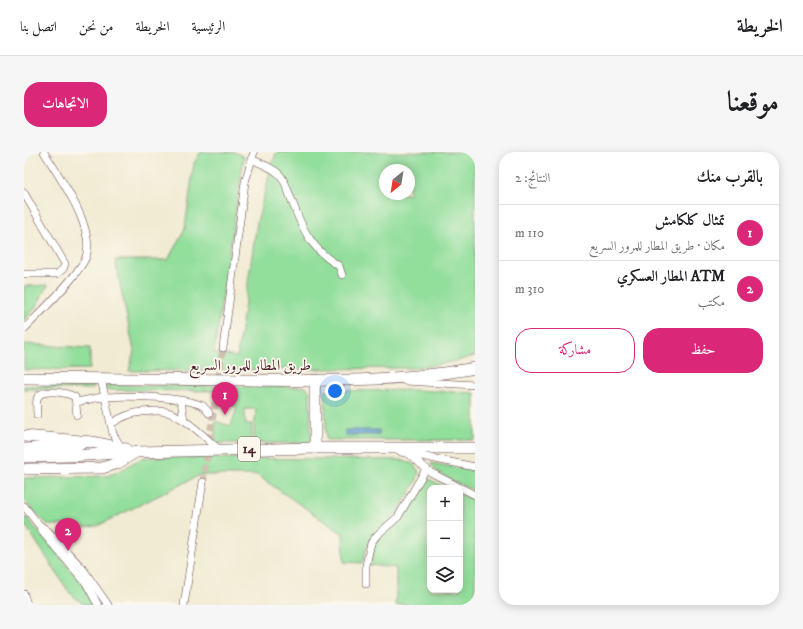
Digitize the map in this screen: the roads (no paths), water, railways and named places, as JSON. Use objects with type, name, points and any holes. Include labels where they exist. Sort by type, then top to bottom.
[{"type":"highway","name":"طريق المطار للمرور السريع","points":[[24,378],[374,380],[454,372],[475,368]]},
{"type":"highway","points":[[315,380],[315,448]]},
{"type":"highway","name":"14","points":[[24,436],[92,442],[121,447],[137,452]]},
{"type":"highway","points":[[24,449],[65,447],[92,442]]},
{"type":"highway","name":"14","points":[[24,457],[137,452],[315,448],[475,448]]},
{"type":"highway","points":[[27,469],[102,468],[118,463],[137,452]]},
{"type":"street","points":[[24,329],[67,285],[86,259],[88,250],[83,222],[79,210],[44,152]]},
{"type":"street","points":[[223,348],[245,182],[252,154],[279,174],[285,183],[302,228],[318,250],[339,266],[342,275]]},
{"type":"street","points":[[24,193],[66,264],[57,274],[24,274]]},
{"type":"street","points":[[101,379],[113,434],[121,447]]},
{"type":"street","points":[[374,380],[475,385]]},
{"type":"street","points":[[37,415],[37,398],[39,395],[44,392],[60,392],[76,397],[77,415]]},
{"type":"street","points":[[77,402],[105,397],[124,396],[181,401],[202,406],[209,412]]},
{"type":"street","points":[[181,401],[184,420]]},
{"type":"street","points":[[111,424],[118,418],[130,413],[149,411],[168,412],[184,420],[220,450]]},
{"type":"street","points":[[387,449],[475,467]]},
{"type":"street","points":[[408,453],[426,469],[475,495]]},
{"type":"street","points":[[366,584],[366,565],[371,543],[377,535],[398,518],[426,469]]},
{"type":"street","points":[[184,605],[203,482]]},
{"type":"street","points":[[24,506],[27,513],[48,532],[83,569],[106,602],[97,604],[86,583],[44,534],[39,525]]},
{"type":"street","points":[[24,594],[27,605]]},
{"type":"water","points":[[345,430],[379,430],[379,435],[345,435]]},
{"type":"tunnel","points":[[203,482],[223,348]]},
{"type":"place","name":"تمثال كلكامش","points":[[225,415]]},
{"type":"place","name":"ATM المطار العسكري","points":[[68,551]]}]
